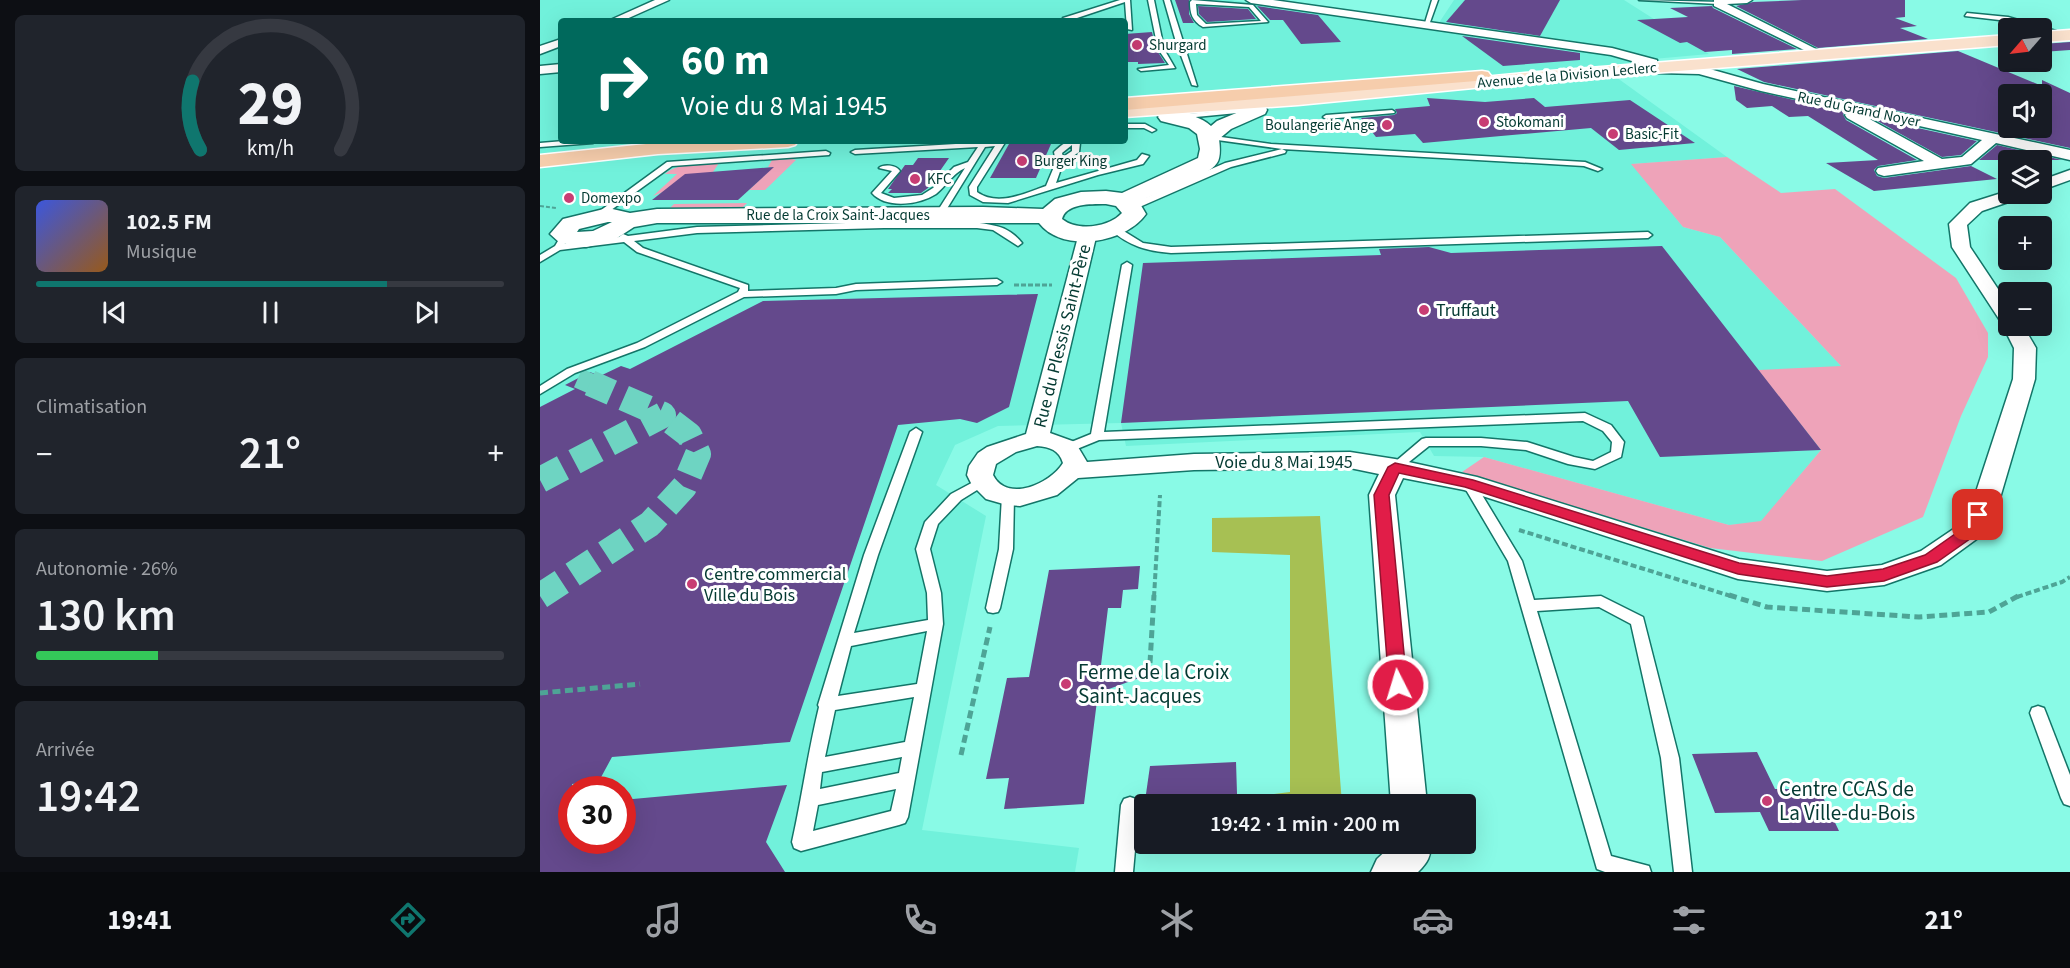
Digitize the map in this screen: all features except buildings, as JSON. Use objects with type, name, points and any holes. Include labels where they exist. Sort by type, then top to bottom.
[{"type":"highway","name":"Avenue de la Division Leclerc","points":[[1128,104],[1482,76]]},
{"type":"highway","points":[[1128,120],[1168,117]]},
{"type":"highway","points":[[541,152],[691,144]]},
{"type":"main road","points":[[2052,32],[2070,30]]},
{"type":"main road","points":[[2052,34],[2070,35]]},
{"type":"main road","name":"Avenue de la Division Leclerc","points":[[1128,111],[1298,100],[1525,78],[1581,75],[1812,50],[1998,35]]},
{"type":"main road","name":"Avenue de la Division Leclerc","points":[[1482,76],[1998,41]]},
{"type":"main road","points":[[1258,110],[1423,95],[1581,75]]},
{"type":"main road","points":[[659,145],[681,144]]},
{"type":"street","points":[[620,18],[664,0]]},
{"type":"street","name":"Rue du Grand Noyer","points":[[1251,0],[1612,52],[1651,66],[1711,72],[1761,87],[2070,154]]},
{"type":"street","points":[[1718,2],[1748,0]]},
{"type":"street","points":[[1718,2],[1812,50]]},
{"type":"street","points":[[1338,13],[1357,5]]},
{"type":"street","points":[[540,50],[558,43]]},
{"type":"street","points":[[540,70],[558,68]]},
{"type":"street","points":[[1840,105],[1848,113],[1940,164]]},
{"type":"street","points":[[1086,198],[1108,198],[1128,204],[1134,210],[1132,218],[1114,228],[1088,233],[1059,229],[1050,221],[1049,216],[1058,207],[1125,181],[1188,161],[1224,125],[1258,110]]},
{"type":"street","points":[[1128,204],[1145,188],[1208,161],[1209,140],[1205,128],[1168,117]]},
{"type":"street","points":[[1884,171],[1966,161],[1993,138]]},
{"type":"street","points":[[2052,181],[2070,175]]},
{"type":"street","points":[[1998,200],[1976,207],[1958,224],[1960,247],[1998,303]]},
{"type":"street","name":"Rue de la Croix Saint-Jacques","points":[[623,230],[657,216],[798,222],[939,214],[987,208],[1049,216]]},
{"type":"street","points":[[596,216],[619,216],[623,230],[590,239],[557,237],[571,224],[596,216]]},
{"type":"street","name":"Rue du Plessis Saint-Père","points":[[1037,439],[1088,233]]},
{"type":"street","name":"Voie du 8 Mai 1945","points":[[1070,460],[1194,462],[1350,460],[1468,483],[1738,569],[1827,581],[1884,575],[1931,558],[1968,532],[1987,498],[2024,379],[2025,348],[2018,336]]},
{"type":"street","points":[[1037,439],[1060,443],[1070,460],[1059,484],[1039,494],[1008,496],[995,492],[981,478],[986,460],[996,451],[1015,442],[1037,439]]},
{"type":"street","points":[[1395,467],[1382,495],[1408,794]]},
{"type":"street","points":[[1390,872],[1411,854]]},
{"type":"lane","points":[[1068,18],[1126,0],[1130,29]]},
{"type":"lane","points":[[1141,69],[1173,67],[1161,49],[1151,0]]},
{"type":"lane","points":[[1167,0],[1195,85]]},
{"type":"lane","points":[[1426,26],[1435,0]]},
{"type":"lane","points":[[1642,0],[1673,3],[1718,2]]},
{"type":"lane","points":[[1194,1],[1251,6],[1265,22],[1205,26],[1199,24],[1192,10],[1194,1]]},
{"type":"lane","points":[[1967,15],[1998,18]]},
{"type":"lane","points":[[1168,117],[1258,110]]},
{"type":"lane","points":[[1326,117],[1392,112]]},
{"type":"lane","points":[[1128,126],[1145,126],[1152,130]]},
{"type":"lane","points":[[1209,140],[1294,148],[1585,164],[1598,169]]},
{"type":"lane","points":[[541,152],[579,144]]},
{"type":"lane","points":[[855,152],[994,144]]},
{"type":"lane","points":[[1003,144],[978,180],[973,192],[983,200],[987,208],[1050,187],[1140,162],[1145,156]]},
{"type":"lane","points":[[1050,187],[1060,162],[1075,152],[1076,144]]},
{"type":"lane","points":[[939,214],[983,146]]},
{"type":"lane","points":[[1128,204],[1228,165],[1294,148]]},
{"type":"lane","points":[[596,216],[670,164],[826,153]]},
{"type":"lane","points":[[883,168],[896,171],[876,193],[882,199],[890,200],[924,197],[936,190],[952,171],[971,164]]},
{"type":"lane","points":[[798,222],[977,225],[995,228],[1011,236],[1018,243]]},
{"type":"lane","points":[[1114,228],[1125,239],[1139,247],[1172,250],[1648,235]]},
{"type":"lane","points":[[623,230],[640,250],[743,291],[836,291],[856,287],[997,282]]},
{"type":"lane","points":[[540,259],[557,237]]},
{"type":"lane","points":[[1070,460],[1097,436],[1127,265]]},
{"type":"lane","points":[[540,391],[571,371],[641,345],[743,291]]},
{"type":"lane","points":[[1097,436],[1585,417],[1607,428],[1618,442],[1617,454],[1595,465],[1572,461],[1527,446],[1480,442],[1426,442],[1395,467]]},
{"type":"lane","points":[[916,432],[876,536],[826,705],[801,842],[899,817],[936,624],[934,593],[923,549],[932,522],[956,497],[984,482]]},
{"type":"lane","points":[[1468,483],[1515,561],[1603,868],[1642,872]]},
{"type":"lane","points":[[993,608],[1006,549],[1008,496]]},
{"type":"lane","points":[[1528,606],[1601,601],[1638,621],[1670,758],[1683,872]]},
{"type":"lane","points":[[845,641],[936,624]]},
{"type":"lane","points":[[826,705],[923,689]]},
{"type":"lane","points":[[2038,713],[2070,798]]},
{"type":"lane","points":[[814,766],[912,748]]},
{"type":"lane","points":[[810,799],[906,779]]},
{"type":"lane","points":[[1124,872],[1130,805]]},
{"type":"path","points":[[1013,285],[1041,285]]},
{"type":"path","points":[[1150,663],[1160,495]]},
{"type":"path","points":[[961,755],[993,608]]},
{"type":"path","points":[[540,693],[640,684]]},
{"type":"shaded area","points":[[540,0],[1231,0],[1435,29],[1454,0],[1624,0],[1709,54],[1653,59],[1653,63],[1602,67],[1727,157],[1632,164],[1683,227],[1720,237],[1842,367],[1821,450],[1761,522],[1729,525],[1484,457],[1434,456],[1420,432],[1126,446],[1121,423],[998,426],[955,445],[936,485],[986,516],[922,830],[1079,848],[1075,872],[540,872]]},
{"type":"shaded area","points":[[1727,157],[1781,193],[1835,189],[1956,278],[1988,333],[1988,357],[1961,416],[1923,517],[1822,561],[1710,548],[1462,472],[1484,457],[1729,525],[1761,521],[1821,450],[1758,370],[1841,366],[1720,237],[1683,227],[1631,164]]},
{"type":"shaded area","points":[[772,160],[796,160],[765,190],[749,190],[773,167],[768,167]]},
{"type":"shaded area","points":[[719,163],[713,172],[653,196],[677,174],[665,174],[670,170],[690,165]]},
{"type":"shaded area","points":[[747,203],[741,209],[668,210],[674,204]]},
{"type":"shaded area","points":[[1320,516],[1341,794],[1273,794],[1290,792],[1290,555],[1212,552],[1212,518]]},
{"type":"tunnel","points":[[578,378],[594,385]]},
{"type":"tunnel","points":[[590,383],[663,415]]},
{"type":"tunnel","points":[[540,480],[663,415]]},
{"type":"tunnel","points":[[540,596],[650,524],[684,487],[698,454],[689,435],[663,415]]},
{"type":"place","name":"Shurgard","points":[[1137,45]]},
{"type":"place","name":"Stokomani","points":[[1484,122]]},
{"type":"place","name":"Boulangerie Ange","points":[[1387,125]]},
{"type":"place","name":"Basic-Fit","points":[[1613,134]]},
{"type":"place","name":"Burger King","points":[[1022,161]]},
{"type":"place","name":"KFC","points":[[915,179]]},
{"type":"place","name":"Domexpo","points":[[569,198]]},
{"type":"place","name":"Truffaut","points":[[1424,310]]},
{"type":"place","name":"Centre commercial Ville du Bois","points":[[692,584]]},
{"type":"place","name":"Ferme de la Croix Saint-Jacques","points":[[1066,684]]},
{"type":"place","name":"Centre CCAS de La Ville-du-Bois","points":[[1767,801]]},
{"type":"route","points":[[1398,685],[1382,495],[1395,467],[1468,483],[1738,569],[1827,581],[1884,575],[1931,558],[1968,532],[1978,515]]}]
